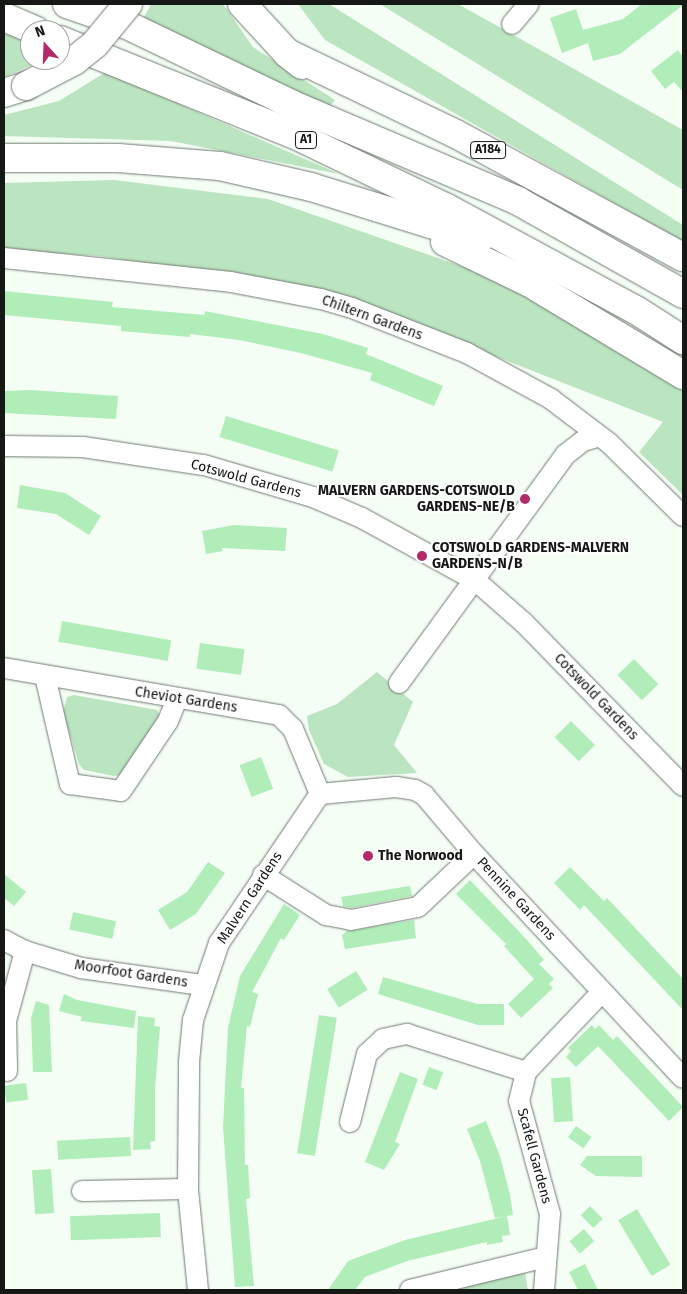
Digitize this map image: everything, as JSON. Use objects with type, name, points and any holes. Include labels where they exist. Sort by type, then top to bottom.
[{"type":"highway","name":"A1","points":[[68,4],[127,25],[291,104],[518,201]]},
{"type":"highway","points":[[15,90],[74,61],[95,44],[128,4]]},
{"type":"highway","name":"A1","points":[[242,4],[287,53],[330,86],[518,201],[683,294]]},
{"type":"highway","points":[[4,17],[20,24]]},
{"type":"highway","name":"A1","points":[[70,44],[293,134],[447,208],[543,259],[683,340]]},
{"type":"highway","name":"A184","points":[[287,53],[456,134],[683,257]]},
{"type":"highway","points":[[4,158],[186,161],[258,174],[369,205],[543,259]]},
{"type":"highway","points":[[369,205],[530,283],[683,375]]},
{"type":"street","points":[[512,24],[529,4]]},
{"type":"street","name":"Chiltern Gardens","points":[[4,258],[231,282],[321,299],[467,353],[551,399],[597,437],[609,443],[683,516]]},
{"type":"street","points":[[399,683],[565,455],[582,441],[597,437]]},
{"type":"street","name":"Cotswold Gardens","points":[[4,446],[82,447],[141,454],[257,479],[362,518],[475,580],[523,622],[683,786]]},
{"type":"street","name":"Cheviot Gardens","points":[[4,668],[177,700],[269,712],[288,721],[320,794]]},
{"type":"street","points":[[45,676],[70,784],[121,791],[168,721],[177,700]]},
{"type":"street","name":"Pennine Gardens","points":[[320,794],[396,787],[415,790],[424,794],[474,854],[683,1078]]},
{"type":"street","name":"Malvern Gardens","points":[[198,1290],[188,1189],[189,1062],[193,1020],[202,985],[219,943],[263,875],[320,794]]},
{"type":"street","points":[[263,875],[326,915],[351,920],[418,907],[474,854]]},
{"type":"street","name":"Moorfoot Gardens","points":[[4,940],[25,951],[81,968],[202,985]]},
{"type":"street","points":[[6,1070],[6,1021],[25,951]]},
{"type":"street","name":"Scafell Gardens","points":[[544,1290],[550,1214],[519,1101],[526,1072],[602,992]]},
{"type":"street","points":[[350,1122],[367,1054],[383,1039],[407,1034],[416,1036],[526,1072]]},
{"type":"street","points":[[82,1191],[188,1189]]},
{"type":"street","points":[[410,1290],[546,1257]]},
{"type":"green space","points":[[151,4],[223,4],[253,47],[335,100],[330,106],[141,23]]},
{"type":"green space","points":[[298,4],[329,4],[683,225],[683,242],[325,40]]},
{"type":"green space","points":[[380,4],[458,4],[683,130],[683,190]]},
{"type":"green space","points":[[4,33],[20,39],[20,70],[4,77]]},
{"type":"green space","points":[[106,72],[339,174],[171,141],[4,136],[4,115],[59,101]]},
{"type":"green space","points":[[114,180],[268,199],[504,281],[655,370],[683,391],[683,495],[639,452],[663,422],[334,293],[100,256],[4,250],[4,183]]},
{"type":"green space","points":[[377,672],[413,702],[394,745],[417,773],[348,777],[324,764],[309,730],[307,716],[337,704]]},
{"type":"green space","points":[[74,695],[157,710],[161,717],[123,775],[114,776],[84,770],[79,764],[63,712],[67,697]]},
{"type":"green space","points":[[525,1273],[528,1290],[448,1290]]},
{"type":"building","points":[[642,4],[683,5],[620,54],[593,61],[588,43],[562,53],[550,18],[576,9],[583,30],[623,19]]},
{"type":"building","points":[[678,50],[683,57],[683,92],[674,82],[665,89],[651,71]]},
{"type":"building","points":[[4,291],[113,302],[112,307],[205,315],[205,311],[323,334],[368,348],[366,354],[443,386],[434,406],[370,380],[372,373],[301,353],[239,340],[190,334],[190,337],[121,331],[121,326],[4,315]]},
{"type":"building","points":[[31,390],[118,396],[116,419],[4,413],[4,391]]},
{"type":"building","points":[[226,416],[339,450],[332,472],[220,437]]},
{"type":"building","points":[[20,485],[65,493],[101,516],[89,535],[56,514],[17,508]]},
{"type":"building","points":[[234,525],[287,528],[285,551],[222,548],[223,551],[206,554],[202,531]]},
{"type":"building","points":[[62,621],[171,640],[168,661],[58,642]]},
{"type":"building","points":[[200,643],[245,649],[241,675],[196,669]]},
{"type":"building","points":[[634,659],[658,684],[642,700],[617,675]]},
{"type":"building","points":[[571,721],[595,745],[579,761],[555,737]]},
{"type":"building","points":[[261,757],[273,789],[252,797],[240,765]]},
{"type":"building","points":[[208,862],[225,873],[196,914],[170,930],[158,910],[187,892]]},
{"type":"building","points":[[570,867],[604,901],[607,898],[683,979],[683,1010],[584,905],[580,910],[554,883]]},
{"type":"building","points":[[4,874],[26,892],[14,906],[4,898]]},
{"type":"building","points":[[470,880],[528,941],[544,960],[539,964],[554,979],[549,984],[553,988],[521,1018],[508,1004],[534,979],[504,946],[506,944],[456,894]]},
{"type":"building","points":[[410,886],[412,896],[351,908],[343,906],[341,897]]},
{"type":"building","points":[[284,904],[300,915],[284,940],[281,938],[252,992],[258,994],[250,1027],[247,1026],[241,1088],[244,1088],[245,1165],[248,1165],[250,1198],[246,1199],[254,1286],[235,1287],[223,1127],[228,1028],[240,976]]},
{"type":"building","points":[[73,912],[116,921],[112,939],[69,930]]},
{"type":"building","points":[[414,920],[416,938],[345,949],[342,935],[347,931]]},
{"type":"building","points":[[356,971],[368,990],[339,1008],[327,989]]},
{"type":"building","points":[[383,977],[478,1004],[504,1004],[504,1025],[478,1025],[378,994]]},
{"type":"building","points":[[64,994],[77,1000],[136,1011],[134,1028],[81,1021],[82,1017],[59,1011]]},
{"type":"building","points":[[36,1001],[49,1005],[52,1072],[33,1072],[31,1018]]},
{"type":"building","points":[[319,1015],[337,1018],[315,1156],[297,1153]]},
{"type":"building","points":[[138,1016],[155,1018],[154,1026],[160,1027],[155,1089],[155,1141],[150,1142],[151,1149],[133,1150]]},
{"type":"building","points":[[592,1025],[595,1029],[599,1025],[613,1040],[617,1036],[683,1107],[669,1121],[598,1046],[576,1067],[566,1057],[571,1051],[568,1048]]},
{"type":"building","points":[[429,1067],[443,1072],[437,1090],[423,1085]]},
{"type":"building","points":[[400,1072],[418,1079],[395,1142],[400,1144],[384,1170],[365,1162]]},
{"type":"building","points":[[570,1077],[573,1121],[554,1122],[551,1078]]},
{"type":"building","points":[[26,1083],[28,1100],[6,1103],[4,1086]]},
{"type":"building","points":[[486,1121],[500,1156],[513,1215],[495,1218],[480,1161],[467,1129]]},
{"type":"building","points":[[576,1126],[592,1137],[584,1148],[568,1137]]},
{"type":"building","points":[[130,1137],[131,1156],[58,1160],[57,1141]]},
{"type":"building","points":[[587,1156],[642,1156],[642,1177],[596,1176],[580,1165]]},
{"type":"building","points":[[51,1169],[54,1213],[35,1214],[32,1170]]},
{"type":"building","points":[[590,1206],[603,1219],[594,1228],[581,1215]]},
{"type":"building","points":[[637,1209],[670,1265],[652,1276],[618,1220]]},
{"type":"building","points":[[160,1213],[161,1237],[71,1240],[70,1216]]},
{"type":"building","points":[[507,1216],[510,1235],[502,1236],[503,1242],[487,1245],[487,1242],[407,1261],[365,1277],[355,1290],[328,1290],[348,1261],[405,1240]]},
{"type":"building","points":[[584,1229],[594,1241],[580,1253],[569,1241]]},
{"type":"building","points":[[585,1264],[598,1290],[578,1290],[569,1272]]},
{"type":"place","name":"MALVERN GARDENS-COTSWOLD GARDENS-NE/B","points":[[525,499]]},
{"type":"place","name":"COTSWOLD GARDENS-MALVERN GARDENS-N/B","points":[[422,556]]},
{"type":"place","name":"The Norwood","points":[[368,856]]}]
